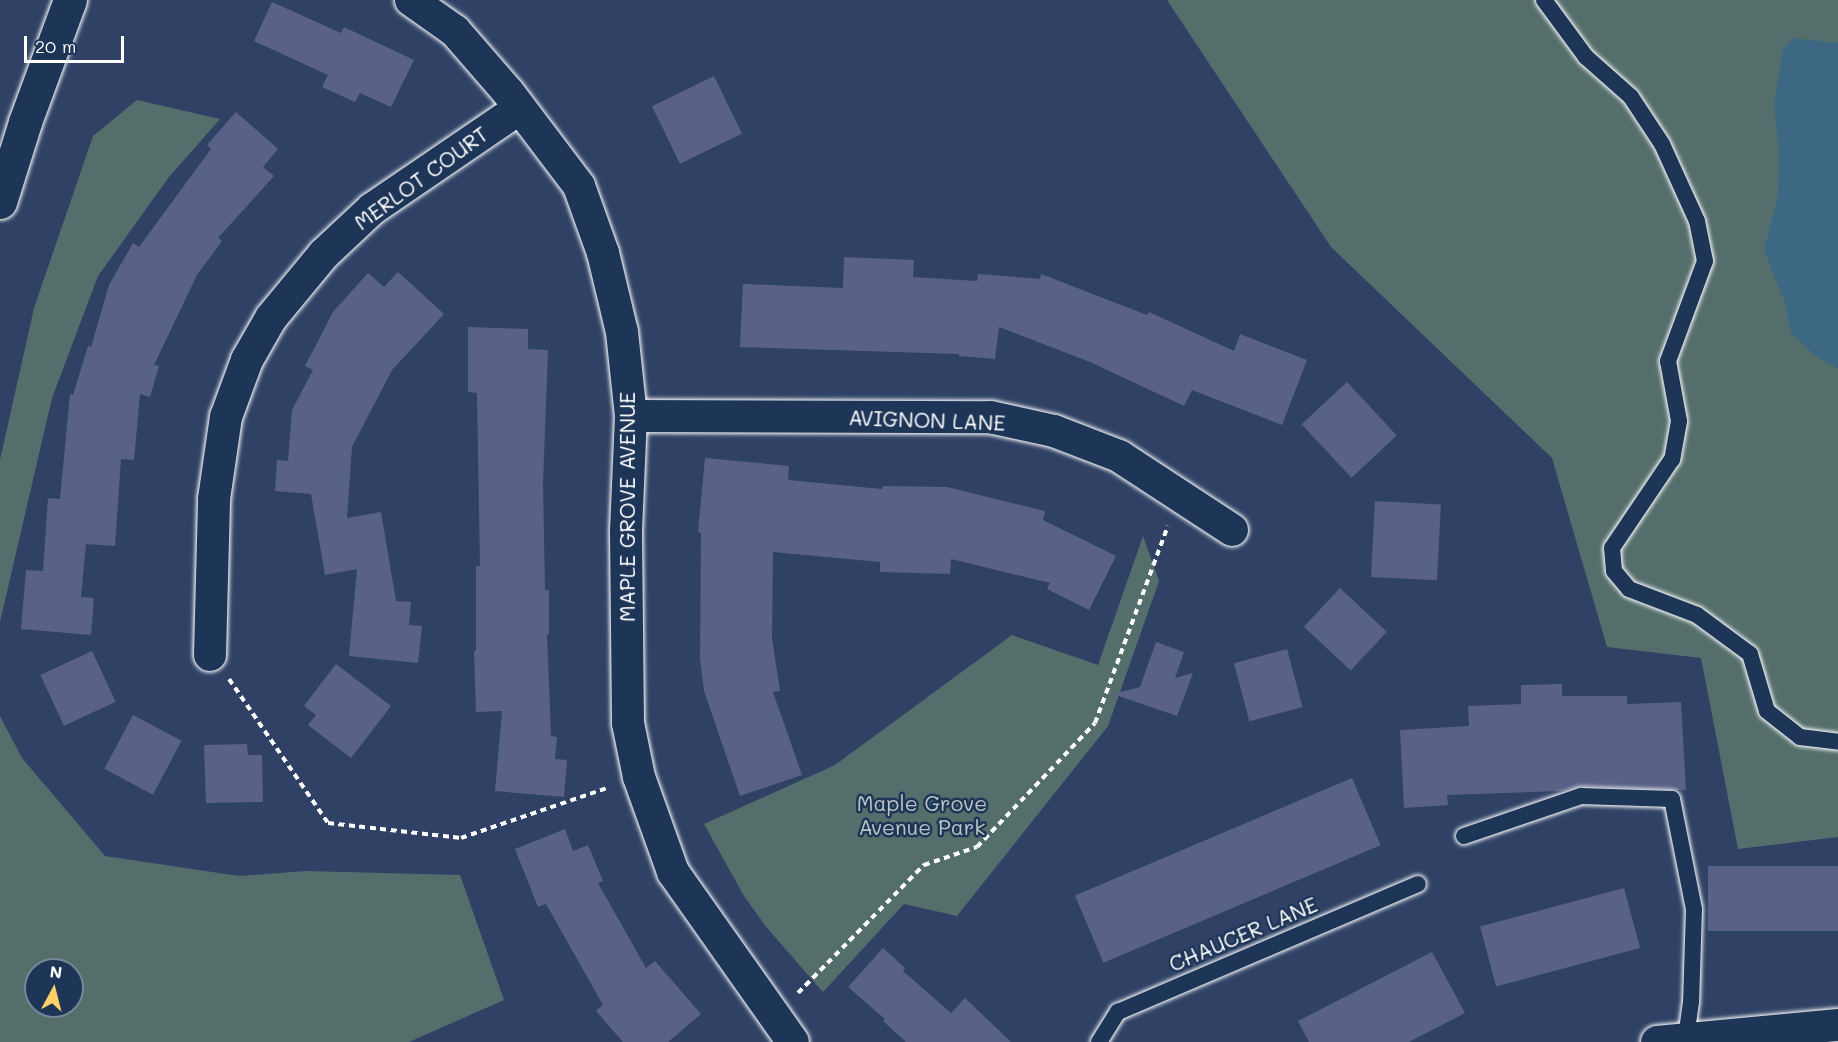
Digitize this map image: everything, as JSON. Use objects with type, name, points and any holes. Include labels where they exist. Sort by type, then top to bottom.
[{"type":"main road","points":[[0,202],[25,122],[70,0]]},
{"type":"street","name":"MAPLE GROVE AVENUE","points":[[411,0],[455,31],[520,108],[579,186],[603,253],[622,332],[631,416],[626,532],[628,723],[639,777],[673,872],[793,1042]]},
{"type":"street","name":"MERLOT COURT","points":[[210,655],[214,499],[226,417],[247,360],[271,318],[324,254],[372,209],[520,108]]},
{"type":"street","name":"AVIGNON LANE","points":[[631,416],[990,417],[1054,431],[1119,456],[1232,530]]},
{"type":"street","points":[[1671,1041],[1838,1025]]},
{"type":"lane","points":[[1544,0],[1586,57],[1631,97],[1662,144],[1697,221],[1705,261],[1668,361],[1679,421],[1672,459],[1612,548],[1614,571],[1629,589],[1697,615],[1750,654],[1767,711],[1800,737],[1838,742]]},
{"type":"lane","points":[[1464,836],[1581,796],[1672,798],[1694,909],[1690,1002],[1671,1041]]},
{"type":"lane","name":"CHAUCER LANE","points":[[1099,1042],[1118,1012],[1418,884]]},
{"type":"path","points":[[775,1017],[924,865],[977,846],[1095,723],[1179,496]]},
{"type":"path","points":[[210,655],[260,721],[328,823],[461,838],[639,777]]},
{"type":"green space","points":[[1167,0],[1838,0],[1838,837],[1738,849],[1701,658],[1607,647],[1552,458],[1331,247]]},
{"type":"green space","points":[[137,100],[220,119],[169,177],[98,276],[52,398],[0,622],[0,460],[34,308],[93,136]]},
{"type":"green space","name":"Maple Grove Avenue Park","points":[[1143,536],[1159,581],[1108,726],[957,916],[904,904],[823,992],[767,928],[744,896],[704,824],[835,765],[1012,635],[1098,665]]},
{"type":"green space","points":[[0,716],[22,758],[105,856],[239,876],[306,871],[460,875],[504,1000],[409,1042],[0,1042]]},
{"type":"water","points":[[1793,38],[1838,43],[1838,369],[1815,355],[1791,333],[1785,303],[1764,250],[1778,195],[1779,152],[1774,104],[1783,49]]},
{"type":"building","points":[[272,2],[341,33],[344,27],[414,60],[391,107],[360,93],[355,102],[322,87],[328,75],[254,41]]},
{"type":"building","points":[[714,76],[742,134],[680,164],[652,106]]},
{"type":"building","points":[[236,112],[278,149],[263,167],[274,176],[218,238],[222,241],[197,275],[154,365],[159,366],[150,397],[140,394],[134,460],[121,459],[115,546],[86,544],[81,597],[94,598],[91,635],[21,629],[26,570],[43,571],[48,498],[60,499],[70,394],[73,395],[88,346],[91,347],[109,285],[133,243],[139,247],[211,149],[207,145]]},
{"type":"building","points":[[844,257],[914,260],[913,277],[977,281],[978,274],[1040,279],[1041,274],[1147,315],[1149,312],[1234,351],[1240,334],[1307,360],[1282,425],[1192,390],[1184,406],[1090,362],[999,327],[995,359],[959,356],[959,354],[740,347],[743,284],[843,288]]},
{"type":"building","points":[[398,272],[444,314],[392,370],[352,447],[347,518],[381,512],[396,601],[411,602],[409,625],[422,626],[418,663],[349,656],[357,569],[325,575],[311,494],[275,491],[277,460],[288,461],[292,410],[313,370],[305,366],[333,312],[368,273],[384,287]]},
{"type":"building","points":[[468,327],[528,329],[528,349],[548,350],[543,483],[545,590],[549,590],[549,634],[547,634],[551,736],[557,737],[555,759],[567,760],[564,797],[495,791],[502,711],[476,712],[474,651],[476,651],[476,566],[480,566],[477,393],[468,392]]},
{"type":"building","points":[[1347,382],[1397,435],[1351,478],[1302,424]]},
{"type":"building","points":[[705,458],[789,466],[788,480],[882,489],[883,486],[947,487],[1045,511],[1043,520],[1116,556],[1089,610],[1047,589],[1050,583],[951,559],[950,574],[880,572],[880,562],[773,552],[772,638],[780,691],[773,692],[802,775],[740,796],[704,691],[700,659],[701,533],[698,532]]},
{"type":"building","points":[[1375,501],[1441,504],[1437,580],[1371,577]]},
{"type":"building","points":[[1340,588],[1387,632],[1351,670],[1304,627]]},
{"type":"building","points":[[1156,642],[1184,652],[1175,678],[1193,673],[1177,716],[1113,694],[1140,687]]},
{"type":"building","points":[[1287,649],[1303,707],[1249,721],[1234,663]]},
{"type":"building","points":[[92,651],[116,702],[64,726],[40,675]]},
{"type":"building","points":[[336,664],[391,706],[351,758],[308,725],[316,715],[304,706]]},
{"type":"building","points":[[1562,684],[1562,696],[1627,696],[1627,704],[1681,702],[1686,790],[1581,786],[1562,791],[1447,795],[1448,805],[1404,808],[1400,730],[1469,726],[1468,706],[1521,704],[1521,685]]},
{"type":"building","points":[[133,715],[182,741],[153,795],[104,769]]},
{"type":"building","points":[[247,744],[248,755],[262,755],[263,802],[206,803],[204,745]]},
{"type":"building","points":[[1352,778],[1381,845],[1103,963],[1075,896]]},
{"type":"building","points":[[565,829],[573,851],[588,845],[603,881],[598,883],[646,968],[655,961],[701,1014],[668,1042],[623,1042],[596,1011],[603,1005],[546,904],[538,907],[515,849]]},
{"type":"building","points":[[1708,866],[1838,866],[1838,931],[1708,931]]},
{"type":"building","points":[[1624,888],[1640,948],[1496,986],[1480,927]]},
{"type":"building","points":[[883,948],[905,968],[903,971],[951,1013],[965,998],[1011,1042],[906,1042],[883,1021],[885,1019],[848,987]]},
{"type":"building","points":[[1432,952],[1465,1013],[1409,1042],[1309,1042],[1298,1021]]}]
